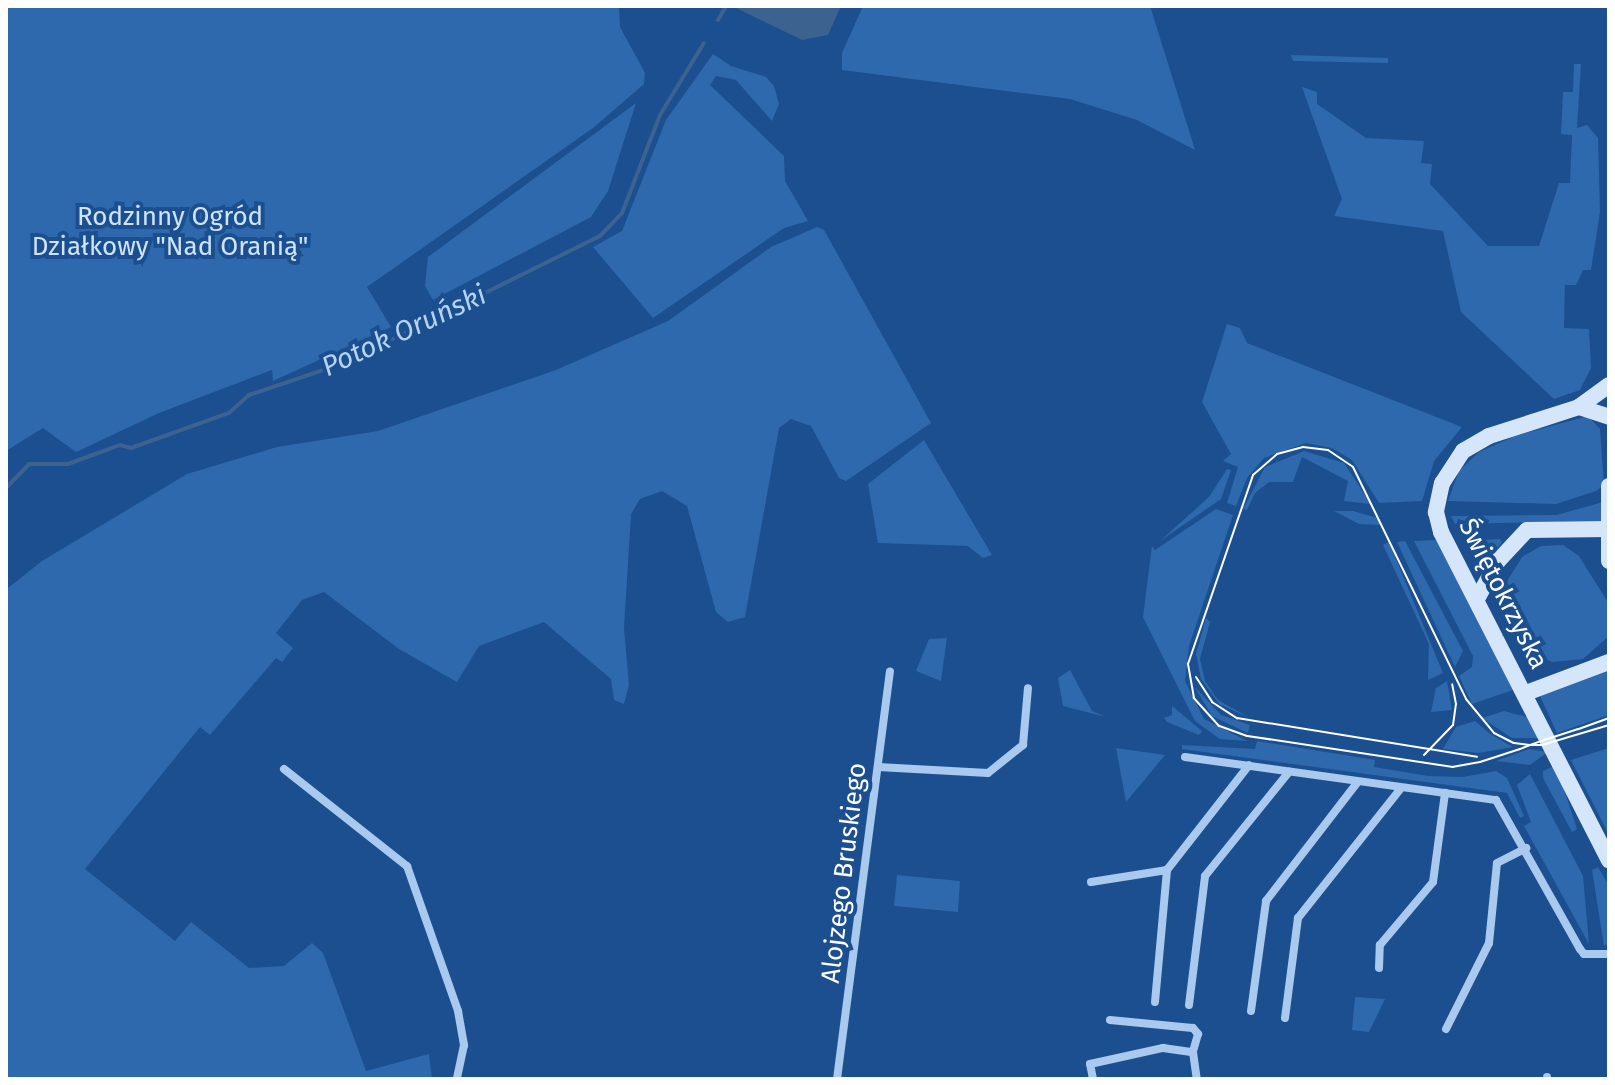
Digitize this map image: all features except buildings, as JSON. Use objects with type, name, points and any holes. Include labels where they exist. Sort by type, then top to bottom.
[{"type":"main road","name":"Świętokrzyska","points":[[1608,853],[1477,599],[1436,512],[1450,467],[1463,451],[1489,436],[1579,407],[1609,385]]},
{"type":"main road","points":[[1579,407],[1609,417]]},
{"type":"main road","points":[[1609,486],[1609,561]]},
{"type":"main road","points":[[1477,599],[1498,561],[1527,530],[1608,529]]},
{"type":"main road","points":[[1526,693],[1609,662]]},
{"type":"street","name":"Alojzego Bruskiego","points":[[837,1079],[890,671]]},
{"type":"street","points":[[878,767],[988,773],[1023,745],[1028,688]]},
{"type":"street","points":[[1185,757],[1501,802],[1580,949],[1584,954],[1609,954]]},
{"type":"street","points":[[1155,1002],[1167,870],[1249,765]]},
{"type":"street","points":[[284,769],[407,866],[458,1011],[464,1045],[457,1079]]},
{"type":"street","points":[[1189,1005],[1205,876],[1289,772]]},
{"type":"street","points":[[1251,1011],[1266,901],[1357,783]]},
{"type":"street","points":[[1285,1018],[1298,918],[1401,788]]},
{"type":"street","points":[[1379,968],[1380,945],[1433,882],[1445,793]]},
{"type":"street","points":[[1446,1029],[1489,943],[1497,863],[1526,848]]},
{"type":"street","points":[[1091,882],[1167,870]]},
{"type":"street","points":[[1110,1020],[1193,1028],[1198,1040],[1193,1052],[1197,1079]]},
{"type":"street","points":[[1093,1079],[1090,1064],[1163,1048],[1193,1052]]},
{"type":"green space","name":"Rodzinny Ogród Działkowy \"Nad Oranią\"","points":[[6,6],[619,6],[620,27],[645,73],[644,84],[593,128],[367,287],[391,327],[273,381],[272,370],[159,413],[76,452],[43,428],[6,451]]},
{"type":"green space","points":[[863,6],[1150,6],[1195,150],[1137,120],[1070,99],[842,70],[842,53]]},
{"type":"green space","points":[[713,54],[731,66],[766,77],[774,86],[779,104],[772,121],[736,80],[716,76],[710,85],[784,156],[785,181],[808,221],[784,228],[653,318],[593,247],[622,231],[666,120]]},
{"type":"green space","points":[[1291,55],[1388,58],[1388,63],[1293,61]]},
{"type":"green space","points":[[1574,64],[1581,64],[1577,128],[1587,125],[1598,138],[1600,212],[1591,270],[1583,270],[1576,285],[1565,285],[1564,328],[1589,329],[1591,368],[1580,390],[1554,399],[1461,312],[1443,231],[1334,216],[1342,199],[1302,87],[1317,92],[1317,104],[1366,138],[1424,141],[1421,163],[1432,164],[1430,184],[1488,246],[1539,246],[1559,183],[1570,183],[1572,135],[1561,134],[1563,92],[1573,92]]},
{"type":"green space","points":[[636,103],[608,191],[591,217],[433,300],[425,286],[428,257]]},
{"type":"green space","points":[[817,227],[824,230],[931,423],[846,481],[839,478],[811,426],[791,419],[779,428],[745,617],[728,622],[716,612],[687,506],[662,491],[640,499],[631,514],[624,628],[629,685],[624,704],[614,700],[611,679],[544,622],[479,646],[457,682],[399,649],[324,592],[302,600],[276,633],[293,648],[282,662],[276,658],[210,735],[200,727],[85,869],[175,941],[191,922],[249,968],[284,966],[312,943],[323,953],[366,1071],[429,1054],[432,1079],[6,1079],[8,588],[42,561],[187,474],[277,447],[378,431],[556,370],[668,321],[771,247]]},
{"type":"green space","points":[[1227,324],[1240,328],[1247,343],[1462,427],[1434,461],[1422,501],[1379,503],[1352,460],[1332,448],[1306,443],[1264,458],[1247,478],[1236,506],[1227,503],[1238,467],[1223,461],[1231,454],[1202,402]]},
{"type":"green space","points":[[1588,416],[1600,429],[1604,485],[1596,491],[1556,504],[1448,501],[1459,471],[1479,452],[1515,436]]},
{"type":"green space","points":[[924,440],[992,555],[983,558],[968,546],[878,543],[868,484]]},
{"type":"green space","points":[[1304,451],[1344,463],[1371,504],[1344,501],[1348,481],[1302,457],[1293,482],[1269,482],[1255,493],[1247,510],[1243,509],[1265,467]]},
{"type":"green space","points":[[1227,469],[1231,470],[1221,499],[1160,541],[1209,497]]},
{"type":"green space","points":[[1603,502],[1601,521],[1455,524],[1451,516],[1557,515]]},
{"type":"green space","points":[[1216,509],[1233,515],[1189,646],[1185,681],[1204,719],[1247,741],[1220,739],[1195,721],[1143,617],[1152,546],[1155,550]]},
{"type":"green space","points":[[1334,511],[1353,511],[1378,518],[1381,525],[1359,524]]},
{"type":"green space","points":[[1500,539],[1502,542],[1480,571],[1465,541]]},
{"type":"green space","points":[[1437,540],[1513,690],[1472,704],[1459,676],[1472,667],[1473,656],[1414,541]]},
{"type":"green space","points":[[1405,541],[1463,651],[1455,667],[1397,542]]},
{"type":"green space","points":[[1389,542],[1443,673],[1428,680],[1429,644],[1383,545]]},
{"type":"green space","points":[[1563,545],[1579,556],[1609,604],[1609,636],[1583,659],[1552,662],[1525,647],[1501,591],[1522,557],[1541,546]]},
{"type":"green space","points":[[1206,618],[1210,622],[1200,659],[1205,681],[1218,700],[1250,718],[1219,704],[1201,679],[1196,654]]},
{"type":"green space","points":[[947,638],[941,681],[916,671],[929,639]]},
{"type":"green space","points":[[1070,670],[1092,711],[1106,717],[1063,706],[1058,678]]},
{"type":"green space","points":[[1609,670],[1609,715],[1557,733],[1540,696]]},
{"type":"green space","points":[[1447,681],[1452,710],[1431,712],[1436,688]]},
{"type":"green space","points":[[1194,686],[1221,715],[1250,725],[1248,733],[1212,716]]},
{"type":"green space","points":[[1172,706],[1202,731],[1199,735],[1167,722],[1164,718],[1172,715]]},
{"type":"green space","points":[[1504,711],[1527,717],[1541,738],[1512,738],[1482,718]]},
{"type":"green space","points":[[1475,721],[1513,747],[1479,753],[1443,749],[1456,727]]},
{"type":"green space","points":[[1257,741],[1375,760],[1374,767],[1428,776],[1463,777],[1496,771],[1507,778],[1524,816],[1520,818],[1507,793],[1182,749],[1182,745],[1255,749]]},
{"type":"green space","points":[[1116,748],[1165,755],[1126,802]]},
{"type":"green space","points":[[1609,748],[1609,835],[1571,760]]},
{"type":"green space","points":[[1529,749],[1548,752],[1530,765],[1496,761]]},
{"type":"green space","points":[[1556,765],[1577,829],[1572,832],[1543,778],[1543,771]]},
{"type":"green space","points":[[1530,774],[1583,876],[1589,944],[1524,826],[1531,822],[1517,785]]},
{"type":"green space","points":[[1598,867],[1609,886],[1609,943],[1604,946],[1592,870]]},
{"type":"green space","points":[[897,875],[960,881],[958,912],[894,906]]},
{"type":"green space","points":[[1355,997],[1385,999],[1369,1032],[1352,1030]]},
{"type":"shaded area","points":[[732,6],[841,6],[828,35],[802,40]]},
{"type":"waterway","name":"Potok Oruński","points":[[718,20],[726,6]]},
{"type":"waterway","name":"Potok Oruński","points":[[6,488],[29,464],[68,464],[120,445],[131,448],[229,413],[249,395],[344,363],[600,236],[622,213],[660,115],[704,43]]},
{"type":"tram line","points":[[1609,718],[1550,738],[1530,745],[1520,749],[1480,762],[1453,767],[1247,736],[1219,726],[1194,698],[1188,664],[1253,475],[1277,454],[1303,447],[1328,450],[1353,467],[1466,699],[1494,733],[1514,743],[1530,745],[1542,745],[1609,725]]},
{"type":"tram line","points":[[1196,677],[1212,702],[1237,718],[1477,757]]},
{"type":"tram line","points":[[1424,755],[1453,725],[1456,704],[1452,684]]}]
